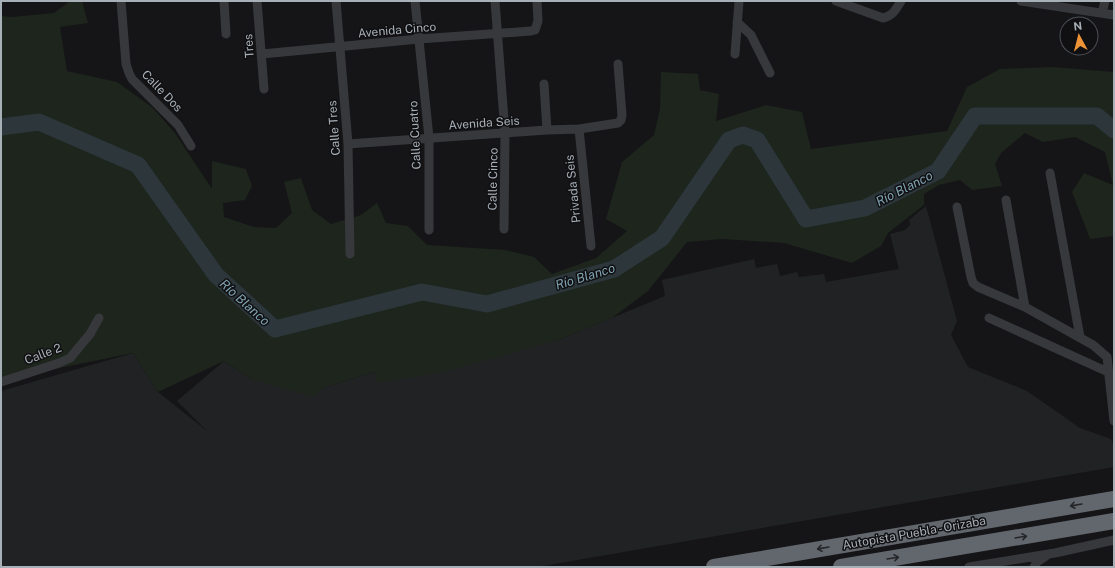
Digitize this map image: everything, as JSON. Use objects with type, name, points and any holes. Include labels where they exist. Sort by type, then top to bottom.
[{"type":"highway","name":"Autopista Puebla - Orizaba","points":[[714,567],[1114,498]]},
{"type":"highway","name":"Autopista Puebla - Orizaba","points":[[841,567],[1114,521]]},
{"type":"street","name":"Calle Dos","points":[[121,1],[126,64],[129,73],[132,79],[178,125],[191,146]]},
{"type":"street","points":[[224,1],[226,34]]},
{"type":"street","name":"Tres","points":[[257,1],[264,89]]},
{"type":"street","name":"Calle Tres","points":[[336,1],[348,144],[350,254]]},
{"type":"street","name":"Calle Cuatro","points":[[416,1],[429,138],[429,230]]},
{"type":"street","name":"Calle Cinco","points":[[495,1],[505,133],[504,229]]},
{"type":"street","name":"Avenida Cinco","points":[[262,54],[419,39],[531,31],[534,30],[538,21],[537,1]]},
{"type":"street","points":[[735,54],[739,1]]},
{"type":"street","points":[[836,1],[883,18],[892,14],[901,1]]},
{"type":"street","points":[[1021,1],[1114,15]]},
{"type":"street","points":[[1102,13],[1106,1]]},
{"type":"street","points":[[737,22],[751,35],[770,73]]},
{"type":"street","name":"Avenida Seis","points":[[348,144],[579,129],[618,123],[621,120],[622,115],[618,64]]},
{"type":"street","points":[[544,84],[547,130]]},
{"type":"street","name":"Privada Seis","points":[[579,129],[591,246]]},
{"type":"street","points":[[1050,173],[1080,337]]},
{"type":"street","points":[[1006,200],[1025,307]]},
{"type":"street","points":[[957,207],[971,277],[974,283],[978,287],[1025,307],[1080,337],[1093,345],[1107,357],[1114,421]]},
{"type":"street","name":"Calle 2","points":[[1,382],[70,358],[90,334],[99,318]]},
{"type":"street","points":[[989,318],[1108,372]]},
{"type":"street","points":[[969,567],[1055,553],[1114,540]]},
{"type":"street","points":[[1034,567],[1042,558],[1055,553]]},
{"type":"street","points":[[989,563],[1003,564],[1011,567]]},
{"type":"shaded area","points":[[70,1],[82,1],[88,23],[60,27],[67,71],[117,82],[152,107],[175,133],[212,189],[212,161],[246,169],[252,186],[245,200],[223,203],[224,217],[254,227],[276,228],[292,213],[284,182],[301,178],[312,210],[331,224],[361,215],[377,203],[386,223],[408,226],[427,245],[505,250],[534,257],[552,274],[596,258],[627,231],[606,219],[622,162],[654,135],[660,109],[661,72],[698,74],[700,90],[719,94],[716,121],[766,105],[802,112],[811,149],[947,131],[967,87],[1000,69],[1053,67],[1114,72],[1114,236],[1090,239],[1072,192],[1084,173],[1113,185],[1105,152],[1075,137],[1043,142],[1025,133],[1001,153],[995,164],[1002,186],[972,190],[960,180],[939,185],[924,194],[924,205],[888,233],[881,246],[852,263],[784,243],[722,239],[687,242],[648,291],[612,318],[558,340],[443,372],[378,383],[374,372],[323,388],[314,397],[251,379],[224,361],[158,392],[133,353],[1,380],[1,16],[12,17],[54,13]]},
{"type":"shaded area","points":[[926,206],[957,321],[951,335],[968,367],[1027,391],[1080,428],[1111,439],[1114,447],[1114,467],[537,567],[1,567],[1,391],[133,353],[158,392],[207,431],[177,401],[224,361],[251,379],[323,388],[374,372],[558,340],[665,296],[662,280],[754,259],[756,268],[777,264],[780,276],[797,272],[799,277],[824,274],[826,282],[899,269],[890,234],[905,230],[910,225],[909,220]]},
{"type":"waterway","name":"Río Blanco","points":[[1,127],[39,122],[138,165],[216,275],[275,329],[422,292],[487,304],[614,269],[662,238],[729,140],[743,135],[757,140],[806,219],[865,208],[938,171],[975,116],[1097,116],[1114,130]]}]
